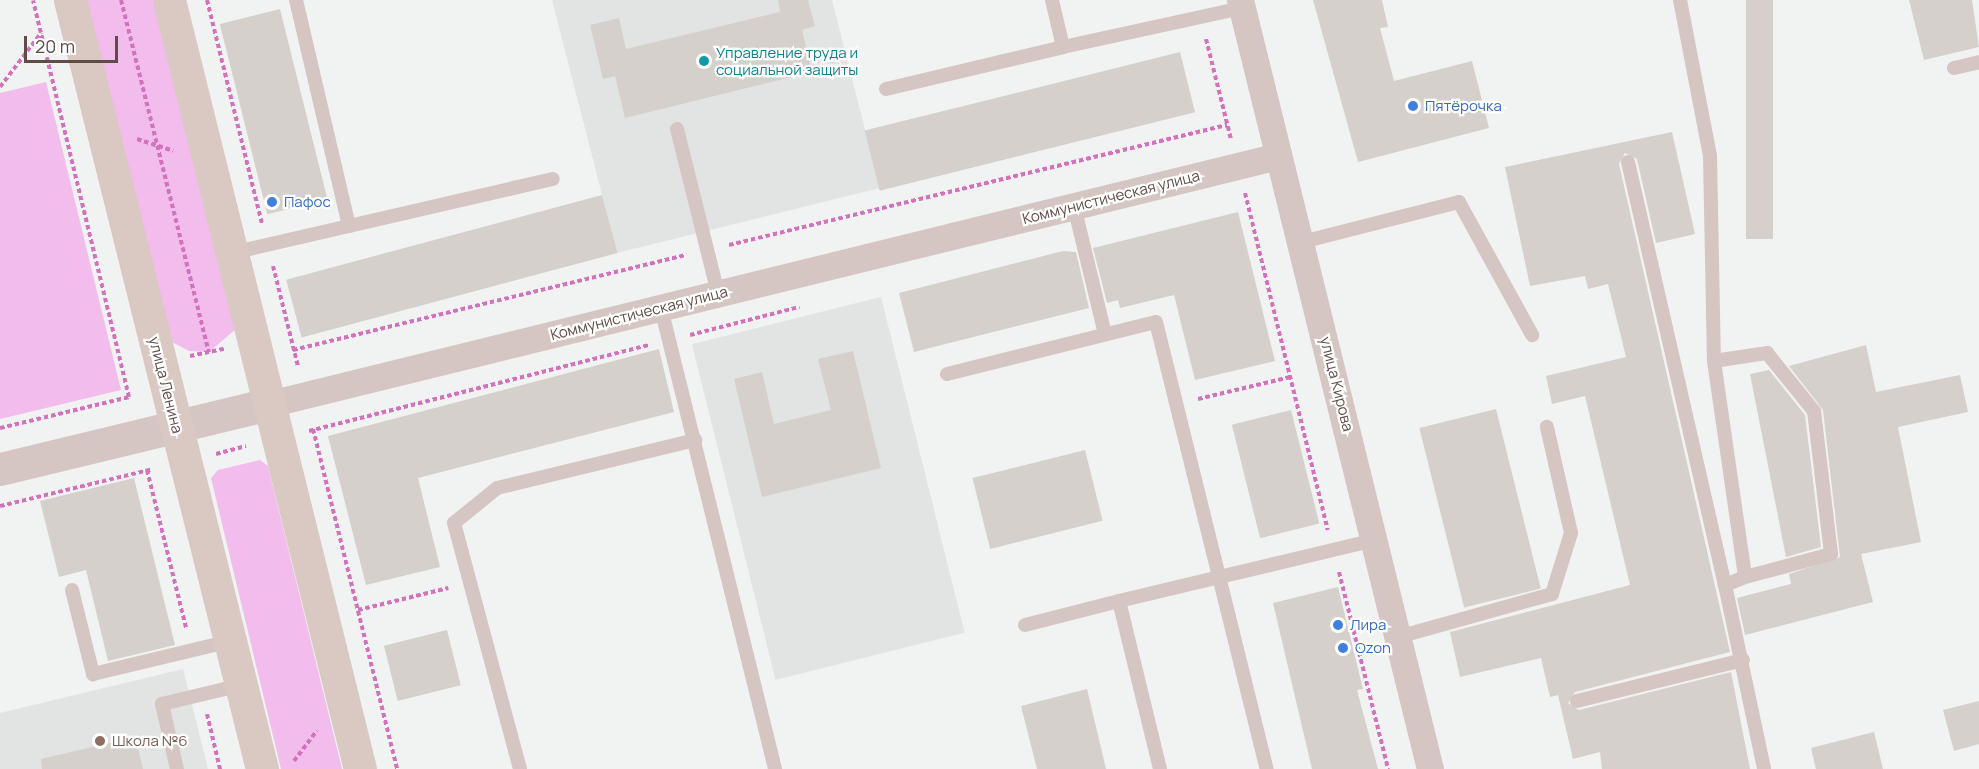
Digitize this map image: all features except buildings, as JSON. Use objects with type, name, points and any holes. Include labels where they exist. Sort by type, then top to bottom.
[{"type":"main road","name":"улица Ленина","points":[[70,0],[262,769]]},
{"type":"main road","points":[[169,0],[360,769]]},
{"type":"street","name":"улица Кирова","points":[[1241,4],[1278,156],[1302,242],[1430,769]]},
{"type":"street","name":"Коммунистическая улица","points":[[0,469],[1278,156]]},
{"type":"lane","points":[[296,0],[349,226]]},
{"type":"lane","points":[[1052,0],[1063,47]]},
{"type":"lane","points":[[1680,0],[1710,156],[1714,361],[1745,577]]},
{"type":"lane","points":[[886,89],[1200,17],[1241,4]]},
{"type":"lane","points":[[1954,68],[1979,62]]},
{"type":"lane","points":[[677,129],[718,294]]},
{"type":"lane","points":[[1628,162],[1743,660],[1764,769]]},
{"type":"lane","points":[[232,253],[553,179]]},
{"type":"lane","points":[[1302,242],[1459,202],[1532,335]]},
{"type":"lane","points":[[1074,206],[1105,334]]},
{"type":"lane","points":[[661,308],[671,339],[775,769]]},
{"type":"lane","points":[[946,374],[1156,322],[1267,769]]},
{"type":"lane","points":[[1714,361],[1767,352],[1814,411],[1831,554],[1745,577],[1725,585]]},
{"type":"lane","points":[[1398,637],[1552,594],[1571,533],[1547,427]]},
{"type":"lane","points":[[520,769],[454,523],[497,488],[695,440]]},
{"type":"lane","points":[[1025,625],[1375,540]]},
{"type":"lane","points":[[72,590],[93,674],[230,641]]},
{"type":"lane","points":[[1119,601],[1161,769]]},
{"type":"lane","points":[[1576,701],[1743,660]]},
{"type":"lane","points":[[177,769],[162,704],[241,685]]},
{"type":"path","points":[[33,0],[191,651]]},
{"type":"path","points":[[121,0],[209,352]]},
{"type":"path","points":[[1200,17],[1239,165],[1388,769]]},
{"type":"path","points":[[0,87],[41,32]]},
{"type":"path","points":[[60,112],[251,180]]},
{"type":"path","points":[[293,350],[1227,124]]},
{"type":"path","points":[[1234,197],[1245,195]]},
{"type":"path","points":[[313,430],[808,305]]},
{"type":"path","points":[[121,367],[209,352],[289,333]]},
{"type":"path","points":[[1177,404],[1290,376]]},
{"type":"path","points":[[0,428],[129,397]]},
{"type":"path","points":[[358,610],[469,583]]},
{"type":"path","points":[[202,694],[220,769]]},
{"type":"shaded area","points":[[86,0],[154,0],[236,329],[209,352],[189,351],[172,342]]},
{"type":"shaded area","points":[[552,0],[832,0],[880,188],[617,253]]},
{"type":"shaded area","points":[[46,82],[121,390],[0,419],[0,93]]},
{"type":"shaded area","points":[[881,297],[965,633],[775,680],[692,344]]},
{"type":"shaded area","points":[[260,460],[268,466],[342,769],[281,769],[211,478],[218,470]]},
{"type":"shaded area","name":"Школа №6","points":[[183,669],[208,769],[0,769],[0,713]]},
{"type":"place","name":"Управление труда и социальной защиты","points":[[704,61]]},
{"type":"place","name":"Пятёрочка","points":[[1413,106]]},
{"type":"place","name":"Пафос","points":[[272,202]]},
{"type":"place","name":"Лира","points":[[1338,625]]},
{"type":"place","name":"Ozon","points":[[1343,648]]},
{"type":"place","name":"Школа №6","points":[[100,741]]}]
